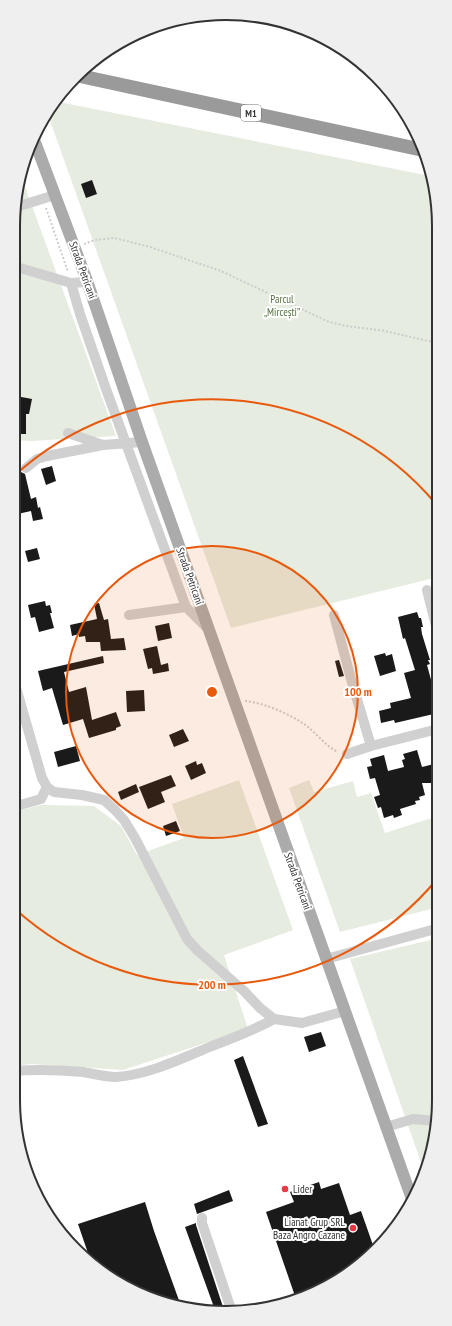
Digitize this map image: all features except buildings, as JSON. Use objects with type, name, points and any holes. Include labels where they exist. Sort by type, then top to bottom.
[{"type":"highway","name":"M1","points":[[84,77],[417,149]]},
{"type":"main road","name":"Strada Petricani","points":[[36,146],[87,282],[142,442],[410,1193]]},
{"type":"street","points":[[21,205],[55,195]]},
{"type":"street","points":[[20,268],[71,283],[87,282]]},
{"type":"street","points":[[71,283],[106,389],[186,607],[210,631]]},
{"type":"street","points":[[68,434],[103,446]]},
{"type":"street","points":[[26,468],[37,459],[47,456],[103,446],[142,442]]},
{"type":"street","points":[[427,590],[432,610]]},
{"type":"street","points":[[129,615],[186,607]]},
{"type":"street","points":[[334,615],[371,746]]},
{"type":"street","points":[[20,701],[42,778],[47,787],[54,792],[82,795],[104,800],[115,810],[124,820],[135,838],[187,939],[198,951],[274,1019],[302,1022],[345,1011]]},
{"type":"street","points":[[347,754],[371,746],[432,731]]},
{"type":"street","points":[[20,805],[41,799],[47,787]]},
{"type":"street","points":[[326,959],[432,930]]},
{"type":"street","points":[[20,1070],[35,1069],[83,1072],[115,1077],[130,1075],[158,1067],[197,1052],[261,1026],[274,1019]]},
{"type":"street","points":[[386,1127],[413,1119],[431,1121]]},
{"type":"street","points":[[202,1218],[202,1223],[230,1306]]},
{"type":"path","points":[[42,199],[68,267],[71,283]]},
{"type":"path","points":[[74,248],[105,238],[114,238],[146,246],[221,271],[329,322],[385,332],[432,343]]},
{"type":"path","points":[[234,699],[255,702],[281,712],[304,724],[336,751],[347,754]]},
{"type":"green space","name":"Parcul „Mircești”","points":[[62,103],[425,175],[432,213],[432,578],[231,628],[50,120]]},
{"type":"green space","points":[[24,185],[116,436],[20,440],[20,213]]},
{"type":"green space","points":[[239,780],[293,930],[224,955],[248,1029],[123,1070],[31,1064],[20,1065],[20,810],[41,805],[94,806],[121,826],[137,855],[184,838],[172,804]]},
{"type":"green space","points":[[309,780],[314,792],[353,781],[357,797],[371,793],[385,833],[432,818],[432,909],[340,932],[289,788]]},
{"type":"green space","points":[[432,940],[432,1113],[428,1140],[422,1164],[350,959]]},
{"type":"place","name":"Lider","points":[[285,1189]]},
{"type":"place","name":"Lianat Grup SRL Baza Angro Cazane","points":[[353,1228]]}]
